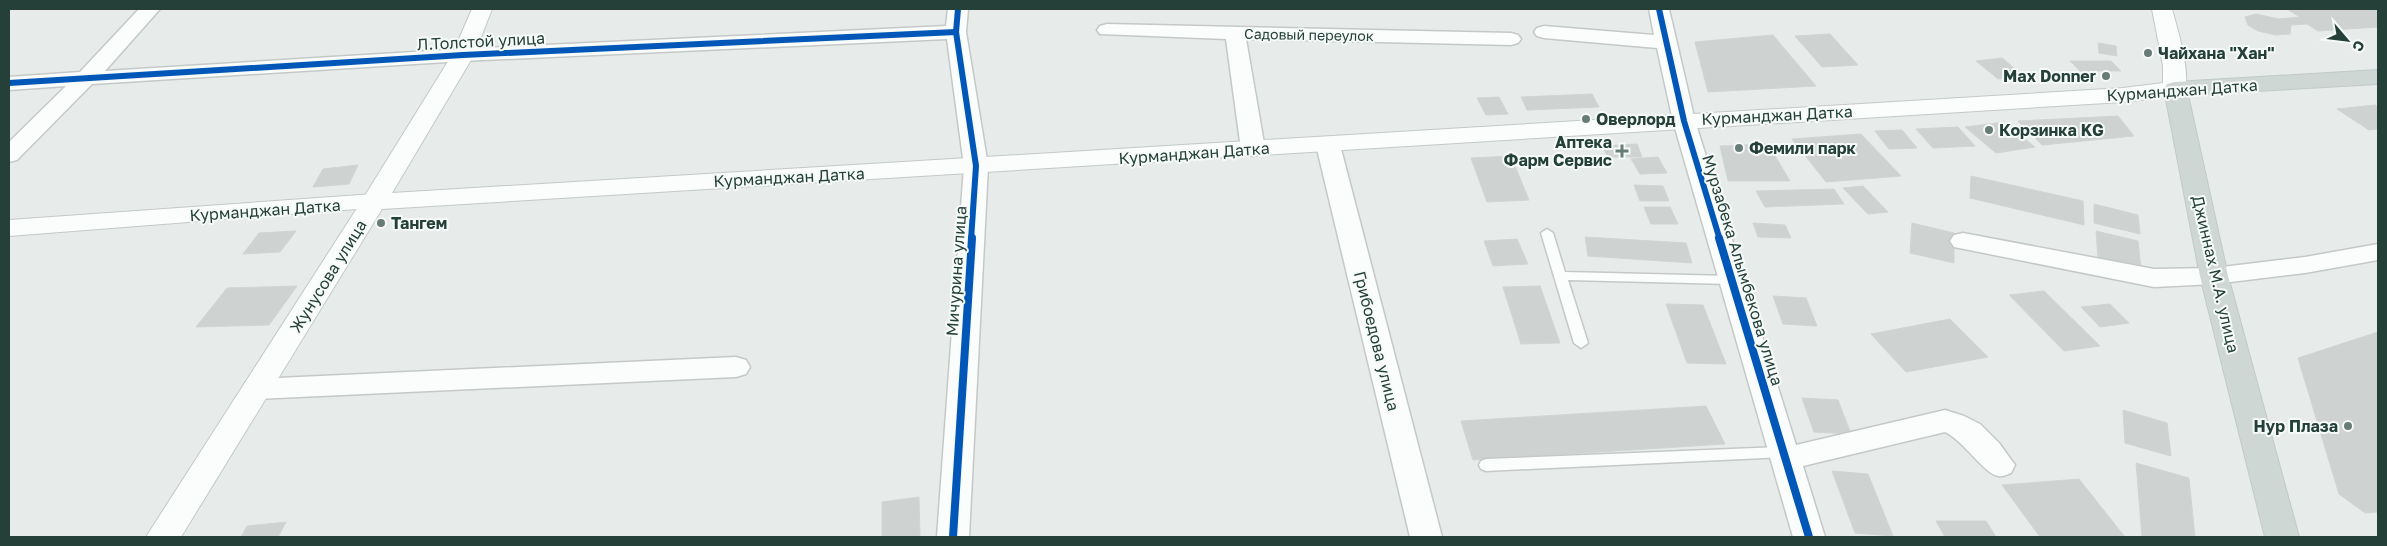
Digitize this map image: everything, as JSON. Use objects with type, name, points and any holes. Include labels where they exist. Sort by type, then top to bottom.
[{"type":"main road","name":"Жунусова улица","points":[[163,537],[374,202],[463,55],[482,9]]},
{"type":"main road","name":"Джиннах М.А. улица","points":[[2162,9],[2174,66],[2174,90],[2214,276],[2282,537]]},
{"type":"main road","name":"Курманджан Датка","points":[[9,228],[374,202],[1328,145],[2378,77]]},
{"type":"street","points":[[9,155],[86,78],[150,9]]},
{"type":"street","name":"Мурзабека Алымбекова улица","points":[[1659,9],[1684,121],[1809,537]]},
{"type":"street","name":"Л.Толстой улица","points":[[9,83],[463,55],[957,20]]},
{"type":"street","name":"Мичурина улица","points":[[953,537],[976,166],[957,20]]},
{"type":"street","name":"Садовый переулок","points":[[1107,30],[1511,39]]},
{"type":"street","points":[[1544,32],[1666,42]]},
{"type":"street","points":[[1236,33],[1253,149]]},
{"type":"street","name":"Грибоедова улица","points":[[1328,145],[1426,537]]},
{"type":"street","points":[[1963,241],[2154,278],[2214,276],[2305,265],[2378,252]]},
{"type":"street","points":[[256,390],[736,367]]},
{"type":"street","points":[[1784,455],[1945,421],[1959,423],[1970,431],[2000,466]]},
{"type":"lane","points":[[1547,233],[1581,343]]},
{"type":"lane","points":[[1561,276],[1731,280]]},
{"type":"lane","points":[[1486,465],[1784,455]]},
{"type":"building","points":[[2287,9],[2378,9],[2378,27],[2318,31],[2307,24],[2291,25],[2290,34],[2276,35],[2258,31],[2248,25],[2245,17],[2256,14],[2279,19],[2300,17]]},
{"type":"building","points":[[1830,34],[1858,65],[1822,67],[1795,36]]},
{"type":"building","points":[[1773,35],[1816,86],[1708,92],[1695,42]]},
{"type":"building","points":[[2098,43],[2116,46],[2117,56],[2099,53]]},
{"type":"building","points":[[2002,58],[2024,76],[1998,79],[1976,61]]},
{"type":"building","points":[[2070,61],[2111,61],[2121,71],[2080,71]]},
{"type":"building","points":[[1592,94],[1599,107],[1527,110],[1521,97]]},
{"type":"building","points":[[1499,97],[1508,114],[1486,115],[1477,98]]},
{"type":"building","points":[[2375,105],[2378,107],[2378,129],[2369,130],[2337,109]]},
{"type":"building","points":[[2118,116],[2134,136],[2042,145],[2018,121]]},
{"type":"building","points":[[2004,122],[2035,147],[1996,153],[1965,127]]},
{"type":"building","points":[[1958,127],[1975,146],[1933,148],[1916,129]]},
{"type":"building","points":[[1902,130],[1917,148],[1889,149],[1875,131]]},
{"type":"building","points":[[1861,134],[1901,176],[1826,182],[1792,139]]},
{"type":"building","name":"Аптека Фарм Сервис","points":[[1637,144],[1642,157],[1608,157],[1602,146]]},
{"type":"building","points":[[1768,144],[1790,181],[1728,181],[1720,146]]},
{"type":"building","points":[[1511,156],[1529,200],[1487,202],[1471,158]]},
{"type":"building","points":[[1658,157],[1667,173],[1640,174],[1631,159]]},
{"type":"building","points":[[358,165],[349,184],[313,187],[323,169]]},
{"type":"building","points":[[1971,176],[2083,201],[2084,225],[1970,198]]},
{"type":"building","points":[[1634,185],[1663,186],[1669,201],[1640,201]]},
{"type":"building","points":[[1863,186],[1888,212],[1868,214],[1843,188]]},
{"type":"building","points":[[1834,189],[1844,204],[1765,207],[1756,191]]},
{"type":"building","points":[[2094,204],[2138,215],[2140,234],[2094,223]]},
{"type":"building","points":[[1644,207],[1670,207],[1678,224],[1651,224]]},
{"type":"building","points":[[1753,223],[1785,225],[1791,238],[1758,237]]},
{"type":"building","points":[[1912,223],[1954,233],[1954,263],[1910,253]]},
{"type":"building","points":[[296,231],[280,252],[243,254],[259,233]]},
{"type":"building","points":[[2096,231],[2138,241],[2141,268],[2098,258]]},
{"type":"building","points":[[1585,237],[1686,243],[1692,263],[1588,256]]},
{"type":"building","points":[[1517,239],[1528,264],[1493,266],[1484,241]]},
{"type":"building","points":[[297,286],[269,325],[196,327],[227,288]]},
{"type":"building","points":[[1540,286],[1560,343],[1521,344],[1503,287]]},
{"type":"building","points":[[2044,291],[2100,346],[2064,351],[2009,295]]},
{"type":"building","points":[[1773,296],[1806,298],[1817,326],[1783,324]]},
{"type":"building","points":[[1666,304],[1703,305],[1726,364],[1687,363]]},
{"type":"building","points":[[2110,304],[2129,323],[2100,327],[2081,307]]},
{"type":"building","points":[[1950,319],[1988,357],[1906,372],[1871,334]]},
{"type":"building","name":"Нур Плаза","points":[[2378,332],[2378,512],[2365,513],[2339,494],[2298,358]]},
{"type":"building","points":[[1802,398],[1838,400],[1851,434],[1814,432]]},
{"type":"building","points":[[1706,406],[1725,444],[1473,460],[1461,421]]},
{"type":"building","points":[[2123,410],[2167,423],[2171,456],[2125,443]]},
{"type":"building","points":[[2136,463],[2189,478],[2195,537],[2142,537]]},
{"type":"building","points":[[1832,471],[1868,474],[1893,536],[1855,533]]},
{"type":"building","points":[[2079,479],[2125,537],[2040,537],[2002,485]]},
{"type":"building","points":[[919,497],[920,537],[882,537],[882,502]]},
{"type":"building","points":[[1936,521],[1986,521],[1996,537],[1945,537]]},
{"type":"building","points":[[286,522],[278,537],[241,537],[247,526]]},
{"type":"cycle path","points":[[953,537],[976,166],[956,32],[958,9]]},
{"type":"cycle path","points":[[1659,9],[1684,121],[1809,537]]},
{"type":"cycle path","points":[[9,83],[463,55],[956,32]]},
{"type":"place","name":"Чайхана \"Хан\"","points":[[2148,53]]},
{"type":"place","name":"Max Donner","points":[[2106,76]]},
{"type":"place","name":"Оверлорд","points":[[1586,119]]},
{"type":"place","name":"Корзинка KG","points":[[1989,130]]},
{"type":"place","name":"Фемили парк","points":[[1739,148]]},
{"type":"place","name":"Аптека Фарм Сервис","points":[[1622,151]]},
{"type":"place","name":"Тангем","points":[[381,223]]},
{"type":"place","name":"Нур Плаза","points":[[2348,426]]}]
